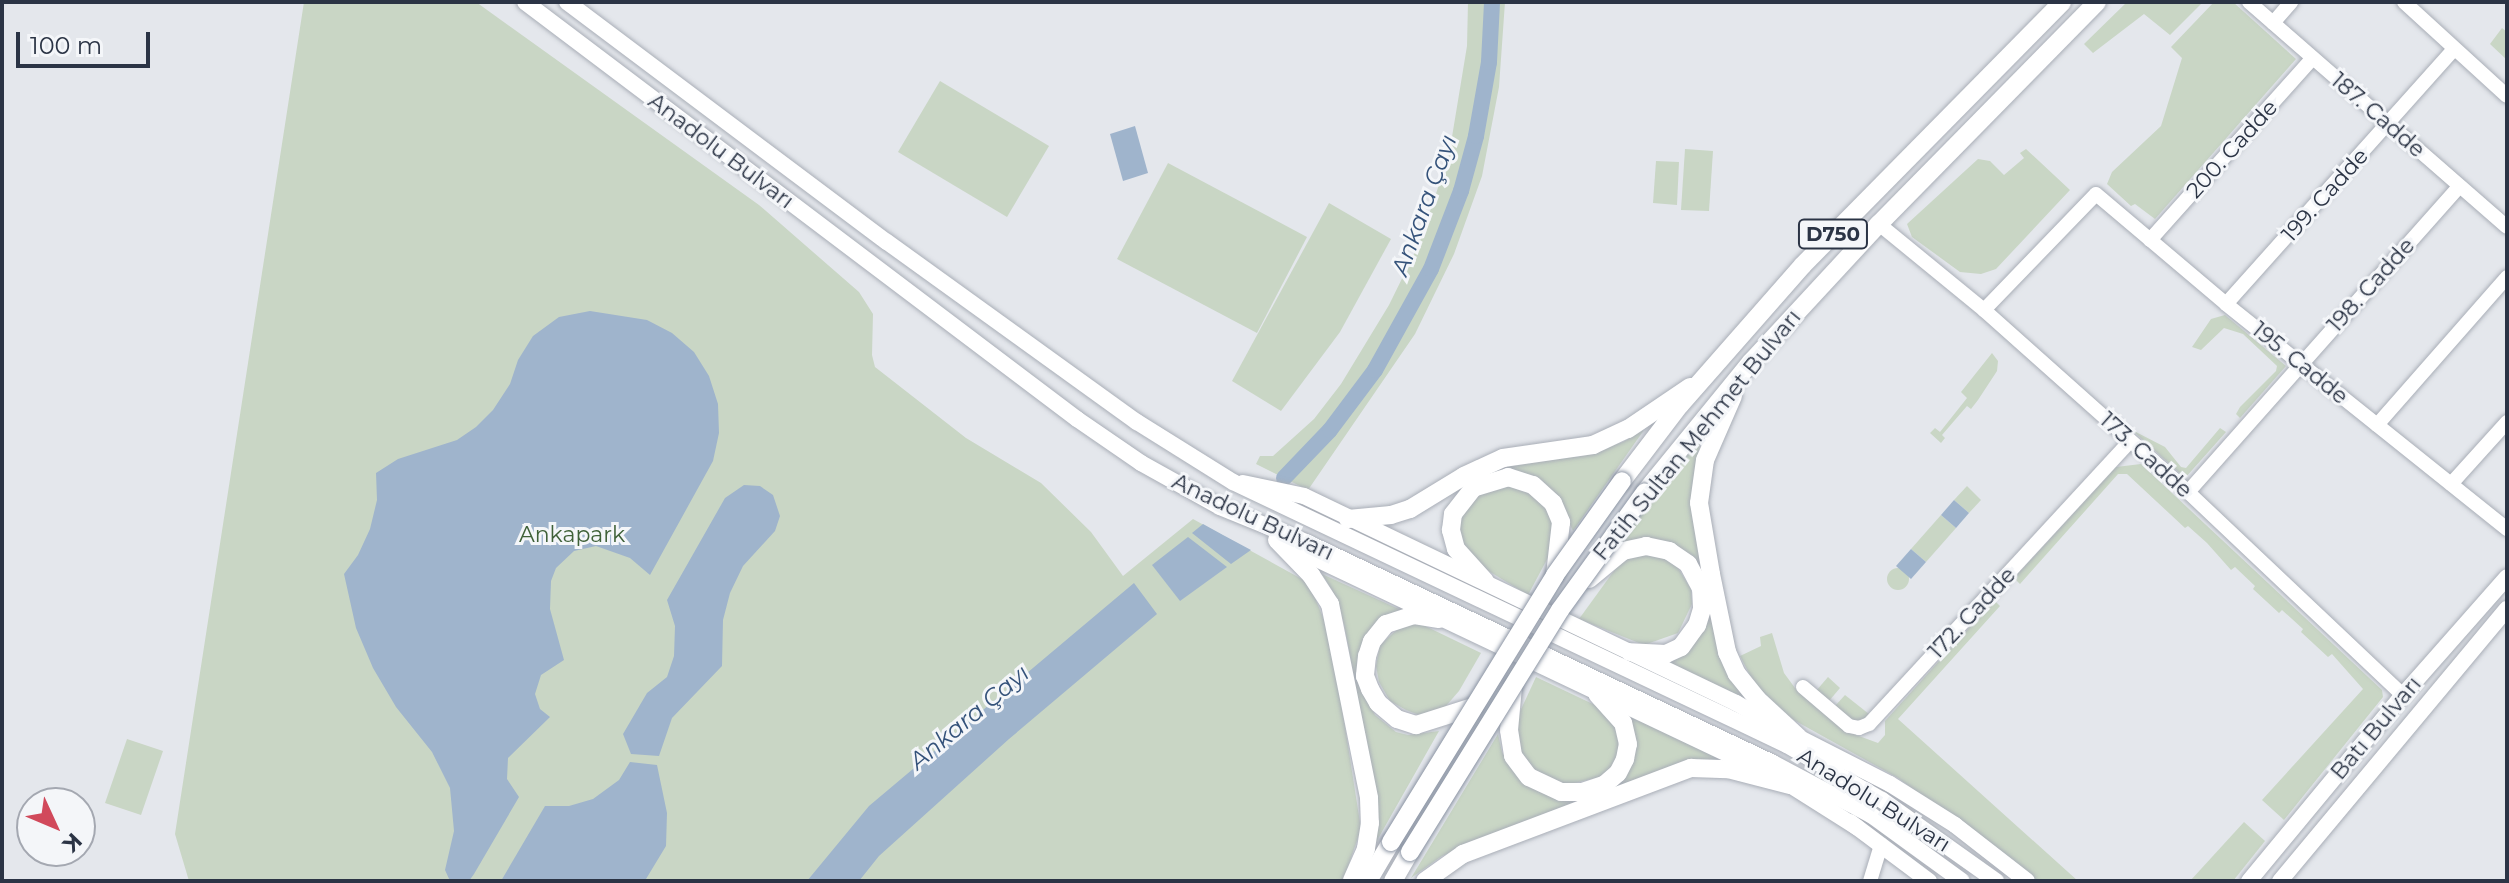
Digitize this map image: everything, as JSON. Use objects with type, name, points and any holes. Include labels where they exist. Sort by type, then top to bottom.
[{"type":"highway","name":"Fatih Sultan Mehmet Bulvarı","points":[[1368,881],[1555,575],[1622,481],[1700,382],[1803,265],[2062,2]]},
{"type":"highway","name":"Fatih Sultan Mehmet Bulvarı","points":[[1393,881],[1560,610],[1645,492],[1751,362],[1879,224],[2097,2]]},
{"type":"highway","points":[[1751,362],[1712,439],[1705,460],[1699,503],[1731,663],[1792,741]]},
{"type":"highway","points":[[1348,519],[1391,515],[1410,509],[1464,476],[1503,458],[1593,445],[1628,429],[1675,394],[1700,382]]},
{"type":"highway","points":[[1485,581],[1456,549],[1451,530],[1453,514],[1473,488],[1508,477],[1533,485],[1553,503],[1561,522],[1555,575]]},
{"type":"highway","points":[[1280,536],[1330,604],[1369,798],[1370,823],[1366,849],[1352,881]]},
{"type":"highway","points":[[1560,610],[1607,560],[1623,551],[1646,546],[1669,551],[1688,564],[1701,588],[1702,609],[1697,625],[1681,647],[1666,654],[1630,652]]},
{"type":"highway","points":[[1439,619],[1414,615],[1386,624],[1372,641],[1367,656],[1365,676],[1370,689],[1378,703],[1397,719],[1416,725],[1473,707]]},
{"type":"highway","points":[[1513,687],[1509,738],[1516,762],[1542,786],[1569,793],[1604,785],[1618,773],[1625,759],[1628,744],[1623,723],[1598,695]]},
{"type":"highway","points":[[1425,881],[1463,854],[1691,768],[1728,769],[1785,777]]},
{"type":"main road","name":"Anadolu Bulvarı","points":[[525,2],[1077,419],[1141,463],[1280,536],[1785,777],[1839,798],[1871,815],[1962,881]]},
{"type":"main road","name":"Anadolu Bulvarı","points":[[567,2],[887,242],[1137,422],[1233,482],[1792,741],[1996,881]]},
{"type":"main road","points":[[1233,482],[1304,496],[1630,652],[1816,754],[1870,775]]},
{"type":"main road","points":[[1280,536],[1439,619],[1598,695],[1816,792],[1839,798]]},
{"type":"main road","name":"Batı Bulvarı","points":[[2249,881],[2403,695],[2507,577]]},
{"type":"main road","name":"Batı Bulvarı","points":[[2280,881],[2507,609]]},
{"type":"main road","points":[[1792,741],[1870,775],[1955,825],[2027,881]]},
{"type":"main road","points":[[1816,754],[1852,780]]},
{"type":"main road","points":[[1785,777],[1929,881]]},
{"type":"main road","points":[[1816,792],[1858,828]]},
{"type":"street","name":"187. Cadde","points":[[2249,2],[2507,227]]},
{"type":"street","points":[[2273,23],[2291,2]]},
{"type":"street","points":[[2404,2],[2507,96]]},
{"type":"street","name":"199. Cadde","points":[[2226,304],[2454,49]]},
{"type":"street","name":"200. Cadde","points":[[2150,240],[2313,58]]},
{"type":"street","name":"198. Cadde","points":[[2188,492],[2460,186]]},
{"type":"street","name":"195. Cadde","points":[[1984,310],[2096,194],[2226,304],[2507,529]]},
{"type":"street","name":"173. Cadde","points":[[1879,224],[1984,310],[2188,492],[2403,695]]},
{"type":"street","points":[[2377,425],[2507,277]]},
{"type":"street","points":[[2451,484],[2507,422]]},
{"type":"street","name":"172. Cadde","points":[[1803,687],[1849,726],[1859,728],[1869,724],[2130,441]]},
{"type":"street","points":[[1870,881],[1881,845]]},
{"type":"green space","name":"Ankapark","points":[[304,2],[476,2],[759,205],[859,292],[873,314],[872,355],[875,367],[966,438],[1041,483],[1091,532],[1123,576],[1193,519],[1309,583],[1331,637],[1361,829],[1343,881],[189,881],[175,834]]},
{"type":"green space","points":[[1468,2],[1505,2],[1499,87],[1482,176],[1454,254],[1415,334],[1308,490],[1256,464],[1260,456],[1273,456],[1314,419],[1341,384],[1389,305],[1419,244],[1449,155],[1467,46]]},
{"type":"green space","points":[[2127,2],[2203,2],[2170,35],[2144,14],[2093,53],[2084,44]]},
{"type":"green space","points":[[2214,2],[2233,2],[2296,59],[2155,219],[2135,204],[2131,206],[2107,184],[2112,172],[2161,126],[2182,58],[2171,47]]},
{"type":"green space","points":[[2502,28],[2507,32],[2507,60],[2490,44]]},
{"type":"green space","points":[[940,81],[1049,146],[1007,217],[898,152]]},
{"type":"green space","points":[[1685,149],[1713,151],[1709,211],[1681,210]]},
{"type":"green space","points":[[2026,149],[2070,190],[1996,269],[1981,274],[1960,272],[1912,237],[1907,224],[1978,159],[1990,161],[2004,175],[2024,158],[2020,153]]},
{"type":"green space","points":[[1656,161],[1679,162],[1677,205],[1653,203]]},
{"type":"green space","points":[[1168,163],[1307,237],[1257,333],[1117,259]]},
{"type":"green space","points":[[1329,203],[1391,239],[1340,332],[1281,411],[1232,381]]},
{"type":"green space","points":[[2225,315],[2286,366],[2240,418],[2236,414],[2240,407],[2276,371],[2277,366],[2243,334],[2224,328],[2201,350],[2192,347],[2211,319]]},
{"type":"green space","points":[[1992,353],[1998,361],[1997,371],[1971,409],[1967,406],[1942,435],[1945,438],[1941,443],[1930,433],[1935,428],[1940,432],[1967,398],[1961,392]]},
{"type":"green space","points":[[2220,428],[2226,432],[2185,478],[2132,430],[2165,447],[2181,467],[2186,468]]},
{"type":"green space","points":[[1644,430],[1573,531],[1561,505],[1488,470],[1515,462],[1583,456],[1623,442]]},
{"type":"green space","points":[[1702,436],[1694,474],[1722,662],[1742,695],[1740,701],[1657,663],[1701,628],[1686,559],[1618,544]]},
{"type":"green space","points":[[2141,464],[2382,690],[2383,697],[2284,820],[2262,800],[2363,689],[2332,654],[2328,657],[2301,632],[2303,629],[2282,610],[2279,613],[2253,589],[2255,586],[2235,567],[2231,570],[2207,543],[2188,526],[2185,528],[2127,474],[2118,474],[2020,584],[2014,578],[2116,467]]},
{"type":"green space","points":[[1508,484],[1532,492],[1546,509],[1555,529],[1551,552],[1528,595],[1482,567],[1456,537],[1458,521],[1469,502],[1483,490]]},
{"type":"green space","points":[[1967,486],[1981,500],[1969,513],[1954,500]]},
{"type":"green space","points":[[1941,515],[1956,528],[1926,562],[1911,549]]},
{"type":"green space","points":[[1650,554],[1666,559],[1678,568],[1691,589],[1692,604],[1678,633],[1644,645],[1579,619],[1616,568],[1629,557]]},
{"type":"green space","points":[[1898,568],[1909,579],[1898,590],[1887,579]]},
{"type":"green space","points":[[1322,574],[1401,610],[1375,626],[1360,649],[1358,680],[1375,715],[1396,732],[1408,735],[1439,731],[1375,844],[1378,805],[1344,624],[1332,590]]},
{"type":"green space","points":[[1994,600],[2000,606],[1898,719],[2078,881],[2038,881],[1898,778],[1792,719],[1755,685],[1740,656],[1761,646],[1760,637],[1772,633],[1784,673],[1795,688],[1848,732],[1878,743],[1885,735],[1885,721]]},
{"type":"green space","points":[[1419,623],[1481,653],[1459,691],[1439,714],[1422,716],[1406,710],[1390,701],[1379,682],[1376,666],[1380,645],[1402,625]]},
{"type":"green space","points":[[1536,677],[1597,706],[1613,721],[1620,738],[1616,763],[1600,777],[1566,785],[1537,775],[1520,754],[1517,718]]},
{"type":"green space","points":[[1828,677],[1840,688],[1829,701],[1816,691]]},
{"type":"green space","points":[[1845,695],[1869,714],[1861,722],[1855,722],[1835,706]]},
{"type":"green space","points":[[1623,710],[1741,765],[1694,763],[1613,788],[1442,856],[1411,878],[1498,734],[1502,752],[1511,767],[1570,798],[1625,770]]},
{"type":"green space","points":[[127,739],[163,751],[141,815],[105,803]]},
{"type":"green space","points":[[2244,822],[2265,841],[2233,881],[2190,881]]},
{"type":"water","points":[[1135,126],[1148,173],[1123,181],[1110,134]]},
{"type":"water","points":[[590,311],[647,320],[672,333],[694,352],[709,376],[718,404],[719,433],[713,461],[650,575],[630,558],[596,546],[574,551],[556,568],[551,581],[550,609],[564,660],[541,675],[535,694],[540,709],[550,717],[508,758],[507,779],[519,797],[474,874],[469,881],[450,881],[445,870],[454,831],[450,788],[432,752],[396,707],[373,668],[356,628],[344,574],[358,555],[370,529],[377,500],[376,473],[398,459],[457,440],[476,427],[493,410],[510,384],[518,360],[533,336],[559,317]]},
{"type":"water","points":[[744,485],[760,486],[773,495],[780,516],[775,531],[743,566],[730,593],[723,620],[722,666],[672,718],[659,756],[631,754],[623,734],[647,693],[667,677],[674,656],[675,626],[667,600],[725,498]]},
{"type":"water","points":[[1954,500],[1969,513],[1956,528],[1941,515]]},
{"type":"water","points":[[1203,524],[1251,550],[1231,564],[1192,533]]},
{"type":"water","points":[[1188,537],[1227,567],[1180,601],[1152,565]]},
{"type":"water","points":[[1911,549],[1926,562],[1911,579],[1896,566]]},
{"type":"water","points":[[1134,583],[1157,614],[1009,739],[879,856],[859,881],[807,881],[869,806]]},
{"type":"water","points":[[630,762],[657,765],[667,813],[666,846],[646,879],[501,881],[545,806],[569,806],[593,799],[619,780]]},
{"type":"waterway","name":"Ankara Çayı","points":[[1284,478],[1330,430],[1375,370],[1431,269],[1461,191],[1476,136],[1489,62],[1492,2]]}]
